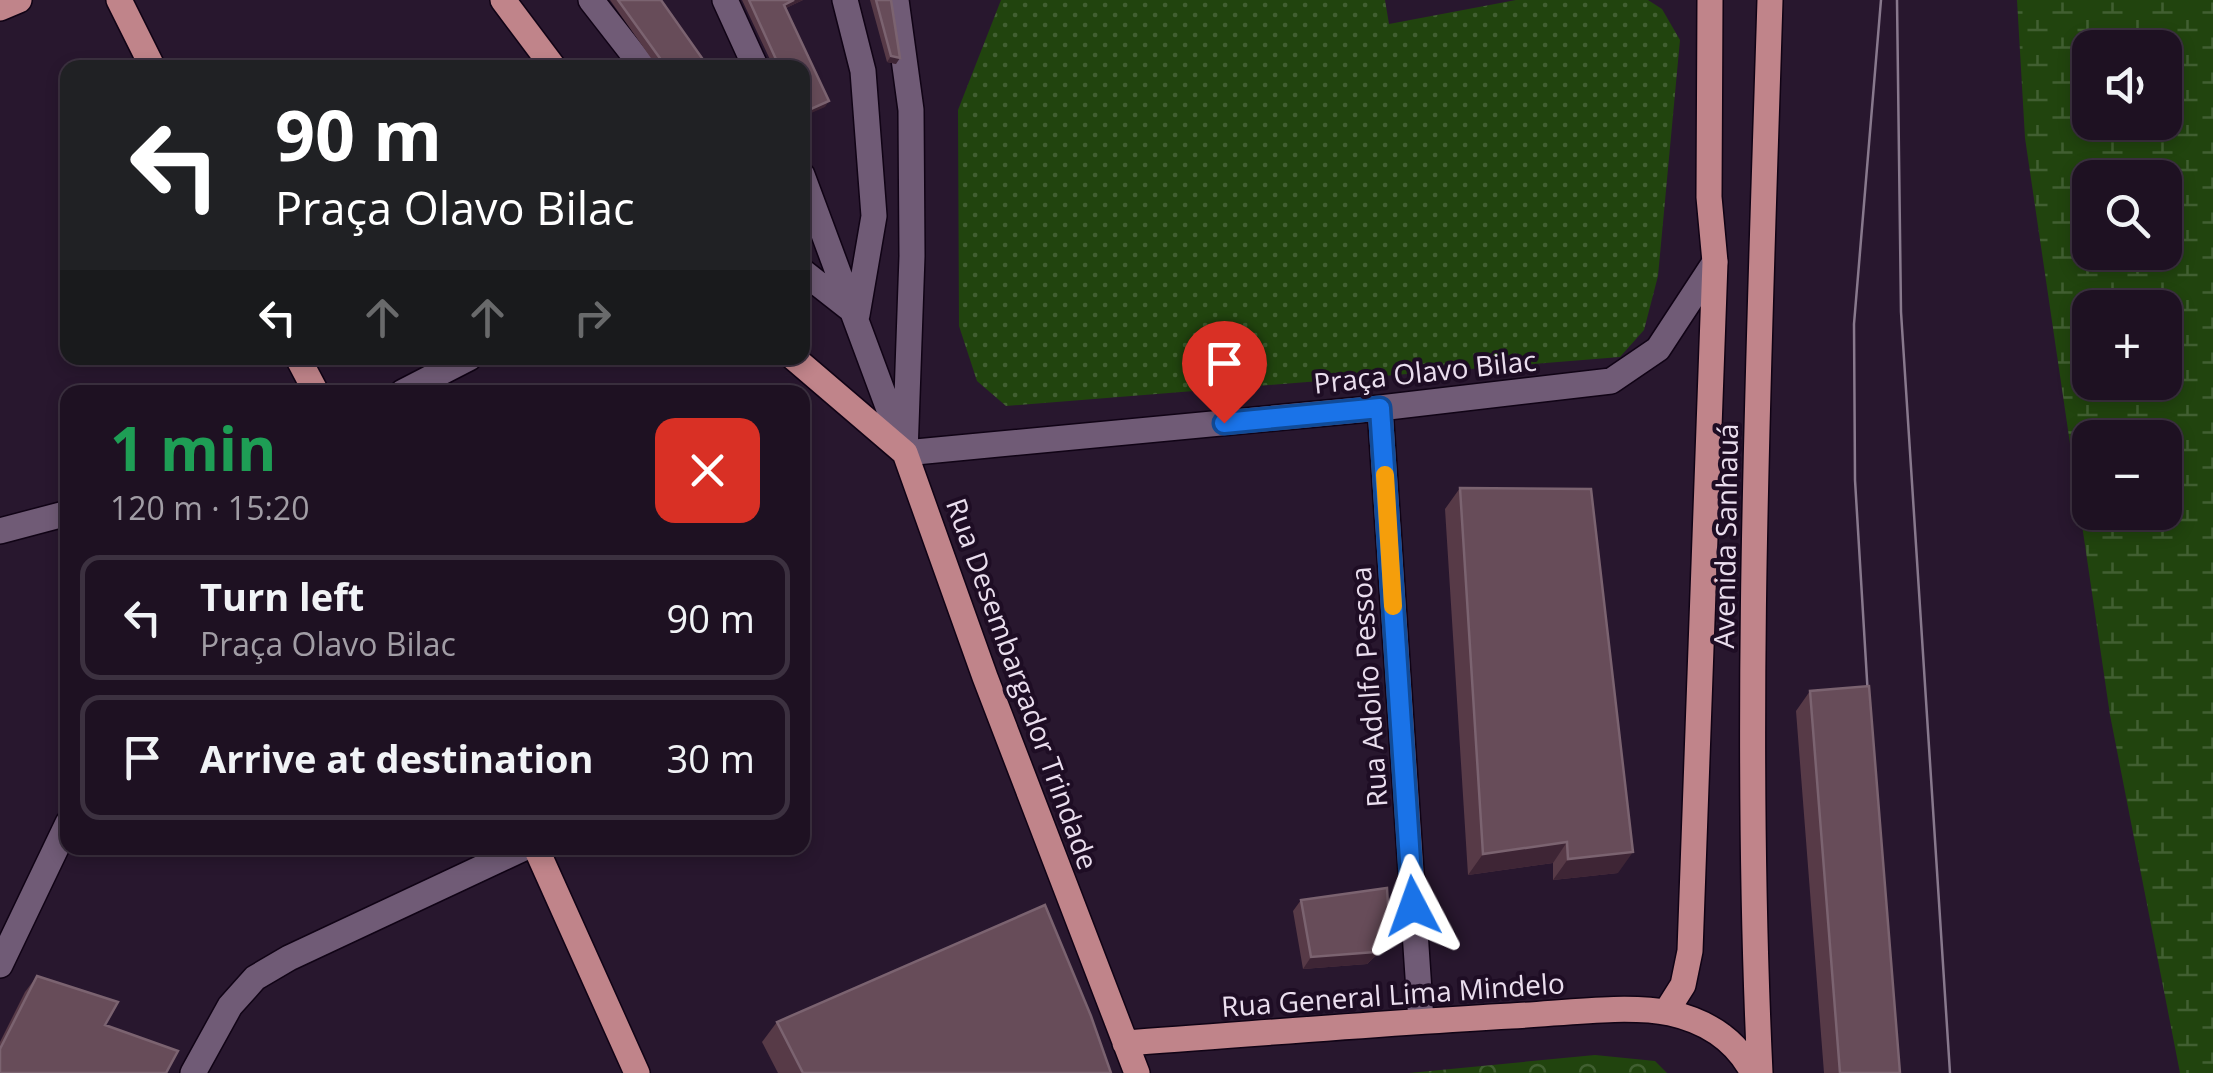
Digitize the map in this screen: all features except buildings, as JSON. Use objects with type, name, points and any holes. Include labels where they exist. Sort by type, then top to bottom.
[{"type":"main road","points":[[0,8],[19,0]]},
{"type":"main road","points":[[119,0],[149,60]]},
{"type":"main road","points":[[502,0],[548,60]]},
{"type":"main road","name":"Avenida Sanhauá","points":[[1666,1012],[1683,985],[1690,951],[1715,262],[1709,196],[1710,0]]},
{"type":"main road","name":"Avenida Sanhauá","points":[[1756,1073],[1752,772],[1770,0]]},
{"type":"main road","name":"Rua Desembargador Trindade","points":[[802,365],[905,453],[985,677],[1136,1073]]},
{"type":"main road","points":[[539,855],[637,1073]]},
{"type":"main road","name":"Rua General Lima Mindelo","points":[[1125,1043],[1421,1021],[1607,1011],[1666,1012],[1697,1020],[1724,1037],[1756,1073]]},
{"type":"street","points":[[591,0],[638,60]]},
{"type":"street","points":[[725,0],[752,60]]},
{"type":"street","points":[[845,0],[863,71],[874,216],[856,315]]},
{"type":"street","points":[[896,0],[910,110],[912,256],[905,453]]},
{"type":"street","points":[[810,196],[905,453]]},
{"type":"street","name":"Praça Olavo Bilac","points":[[905,453],[1380,408],[1611,381],[1658,349],[1715,262]]},
{"type":"street","points":[[810,278],[856,315]]},
{"type":"street","points":[[417,385],[456,365]]},
{"type":"street","name":"Rua Adolfo Pessoa","points":[[1380,408],[1421,1021]]},
{"type":"street","points":[[0,531],[60,516]]},
{"type":"street","points":[[0,965],[60,841]]},
{"type":"street","points":[[193,1073],[230,1006],[255,978],[289,958],[509,855]]},
{"type":"green space","points":[[1001,0],[1385,0],[1389,24],[1516,0],[1648,0],[1662,9],[1680,40],[1658,276],[1644,330],[1620,357],[1006,406],[977,381],[959,326],[958,110]]},
{"type":"green space","points":[[2017,0],[2213,0],[2213,1073],[2180,1073],[2110,715],[2083,530],[2182,530],[2182,420],[2072,420],[2072,457],[2025,138]]},
{"type":"green space","points":[[1595,1055],[1655,1061],[1667,1073],[1409,1073]]},
{"type":"tram line","points":[[1869,713],[1855,480],[1854,324],[1881,0]]},
{"type":"tram line","points":[[1897,0],[1901,312],[1950,1073]]},
{"type":"slow traffic","points":[[1385,475],[1393,606]]},
{"type":"route","points":[[1224,423],[1380,408],[1413,906]]}]
